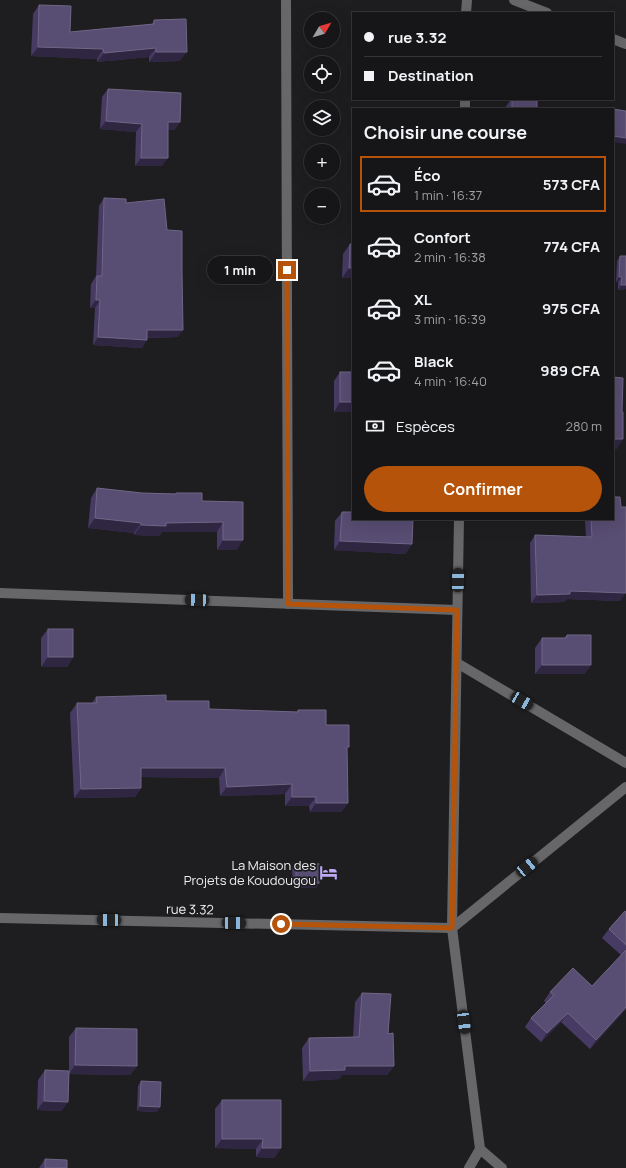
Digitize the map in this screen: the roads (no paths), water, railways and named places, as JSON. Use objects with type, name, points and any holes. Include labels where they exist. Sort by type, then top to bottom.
[{"type":"street","points":[[286,0],[288,604]]},
{"type":"street","points":[[466,12],[467,0]]},
{"type":"street","points":[[514,0],[544,12]]},
{"type":"street","points":[[614,39],[626,44]]},
{"type":"street","points":[[459,520],[452,928],[480,1149],[469,1168]]},
{"type":"street","points":[[0,593],[457,610]]},
{"type":"street","points":[[457,663],[626,763]]},
{"type":"street","points":[[452,928],[626,787]]},
{"type":"street","name":"rue 3.32","points":[[0,918],[452,928]]},
{"type":"street","points":[[480,1149],[502,1168]]},
{"type":"place","name":"La Maison des Projets de Koudougou","points":[[329,872]]}]
